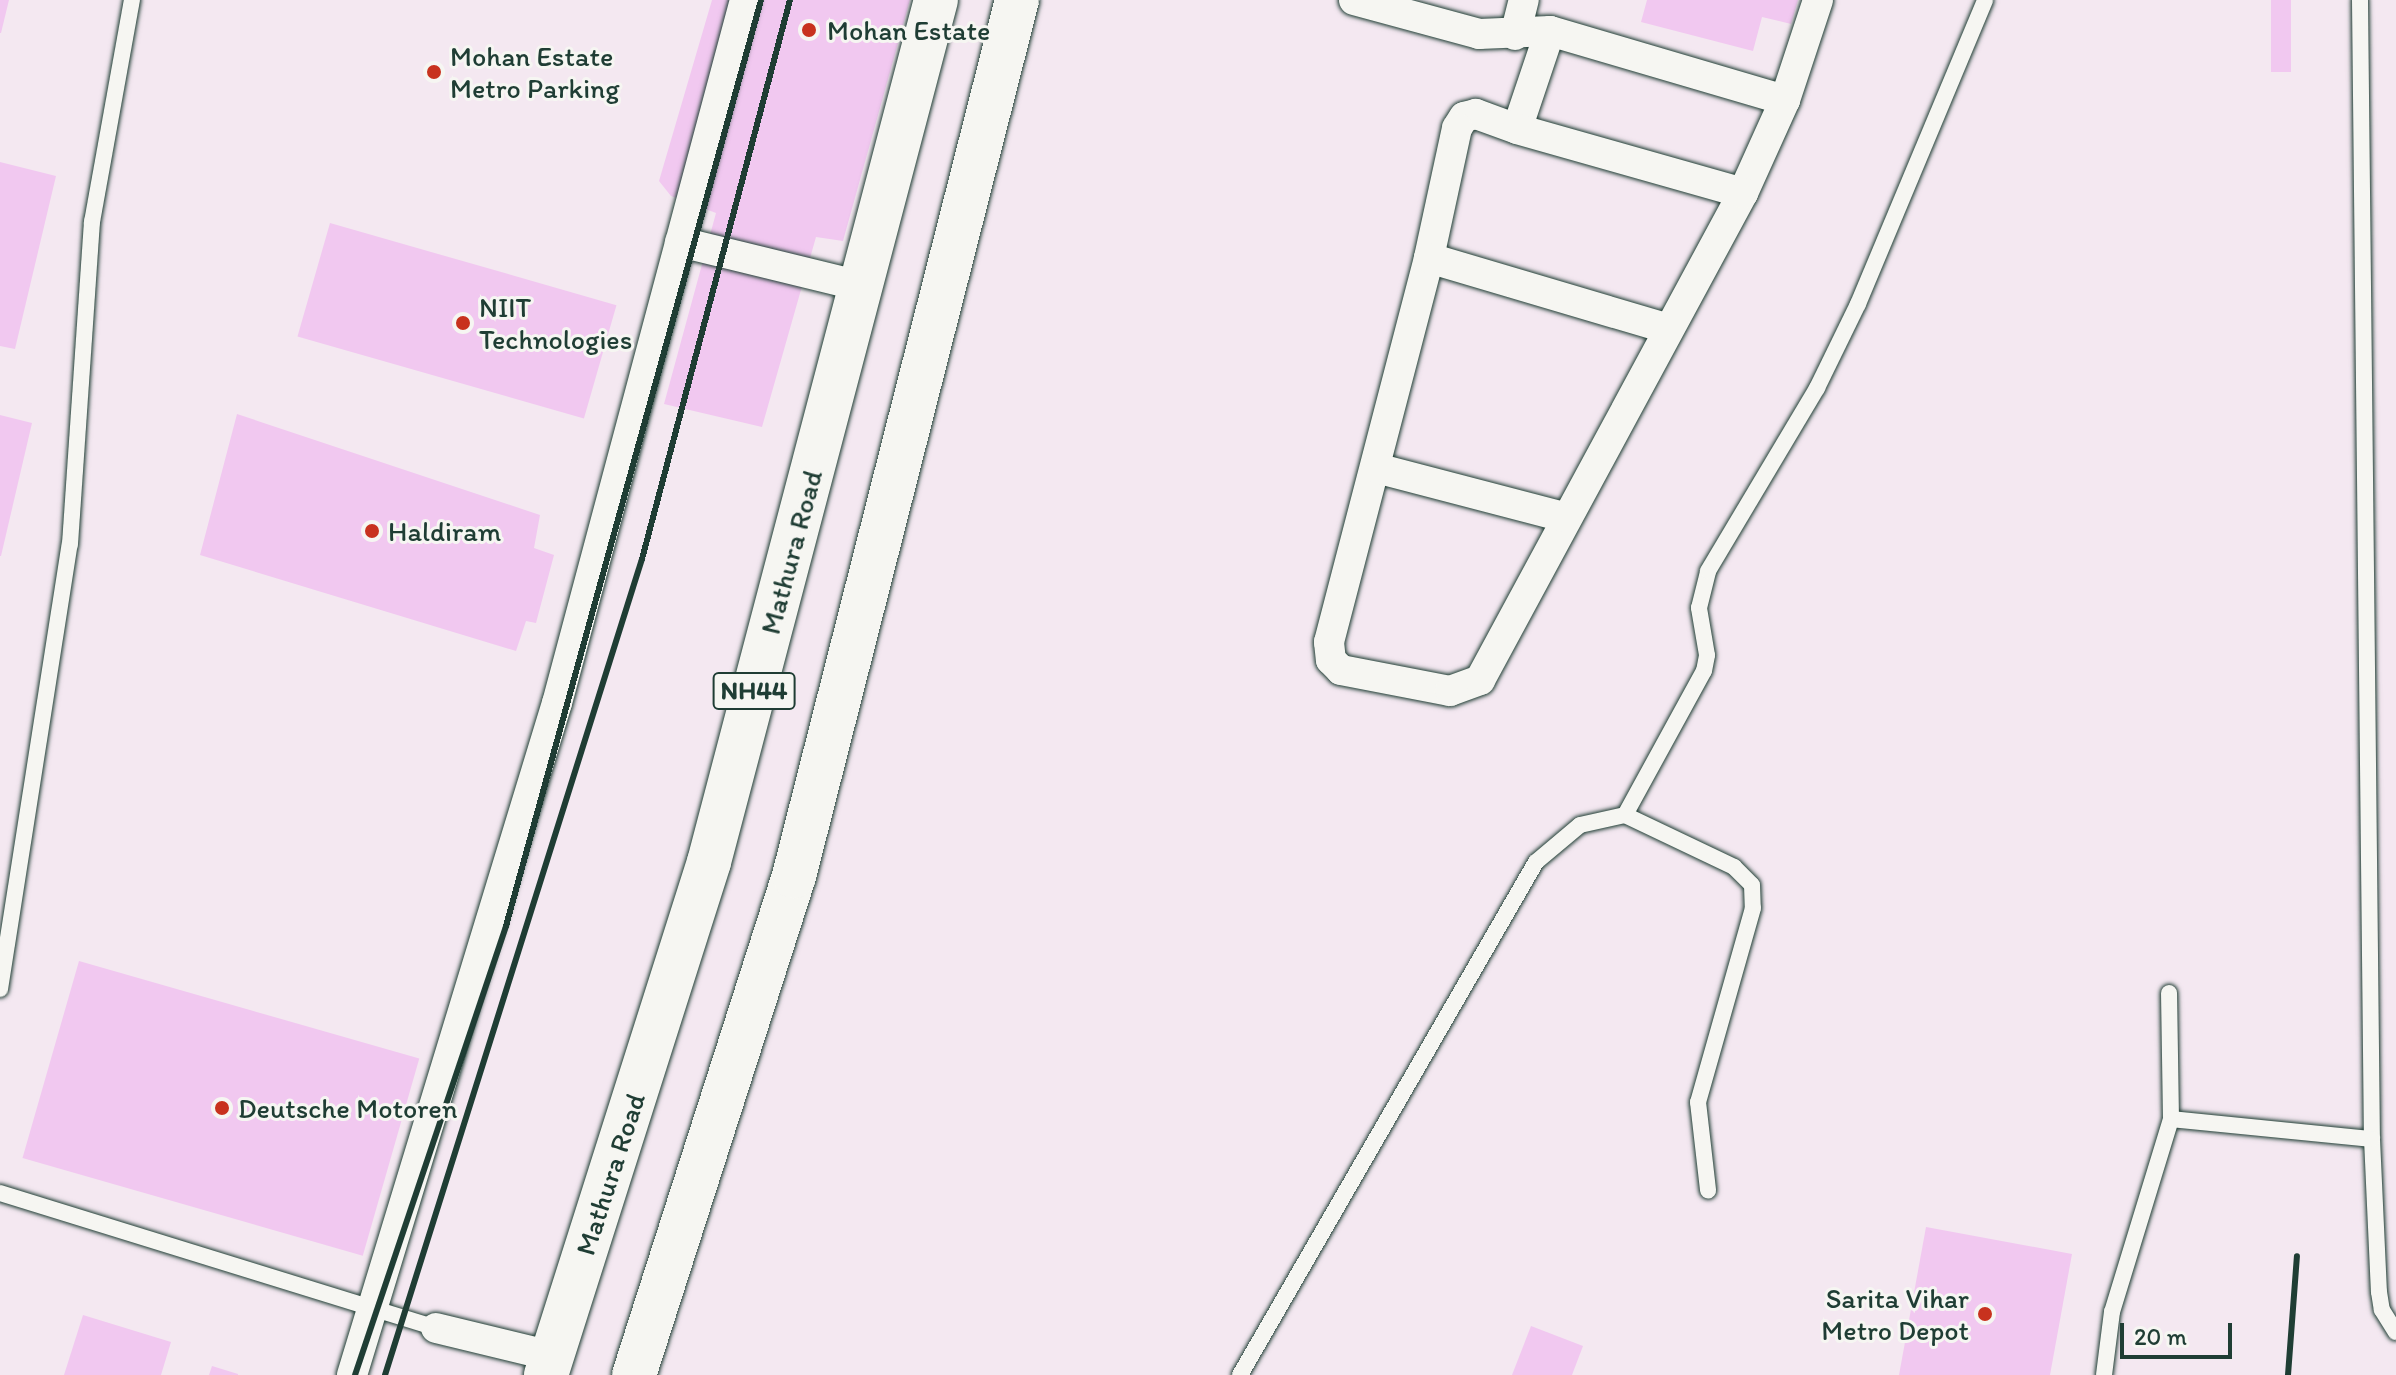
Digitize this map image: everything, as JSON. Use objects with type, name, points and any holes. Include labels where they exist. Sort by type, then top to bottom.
[{"type":"highway","name":"Mathura Road","points":[[549,1365],[709,862],[936,0]]},
{"type":"highway","name":"NH44","points":[[634,1375],[794,876],[1017,0]]},
{"type":"street","points":[[352,1375],[557,703],[745,0]]},
{"type":"street","points":[[1354,0],[1479,34],[1515,35],[1550,31],[1785,100]]},
{"type":"street","points":[[1515,35],[1524,0]]},
{"type":"street","points":[[1743,193],[1517,129],[1476,114],[1464,117],[1329,642],[1331,660],[1341,670],[1450,691],[1480,680],[1564,517],[1743,193],[1785,100],[1818,0]]},
{"type":"street","points":[[1517,129],[1550,31]]},
{"type":"street","points":[[680,242],[860,286]]},
{"type":"street","points":[[1429,258],[1668,329]]},
{"type":"street","points":[[1376,468],[1564,517]]},
{"type":"street","points":[[436,1328],[549,1365]]},
{"type":"lane","points":[[0,989],[70,544],[92,222],[132,0]]},
{"type":"lane","points":[[1625,815],[1704,671],[1707,655],[1699,608],[1708,571],[1817,388],[1851,318],[1985,0]]},
{"type":"lane","points":[[2360,0],[2372,1139],[2379,1292],[2382,1310],[2396,1332]]},
{"type":"lane","points":[[1240,1375],[1536,862],[1580,825],[1625,815],[1734,867],[1752,885],[1753,908],[1698,1102],[1708,1190]]},
{"type":"lane","points":[[2104,1375],[2112,1312],[2171,1119],[2169,993]]},
{"type":"lane","points":[[2171,1119],[2372,1139]]},
{"type":"lane","points":[[0,1193],[374,1306],[436,1328]]},
{"type":"building","points":[[0,0],[9,0],[1,33],[0,33]]},
{"type":"building","points":[[712,0],[910,0],[843,241],[816,237],[762,427],[664,404],[716,213],[671,196],[659,181]]},
{"type":"building","points":[[1647,0],[1798,0],[1791,24],[1762,17],[1753,51],[1641,22]]},
{"type":"building","points":[[2271,0],[2291,0],[2291,72],[2271,72]]},
{"type":"building","points":[[0,162],[56,176],[15,349],[0,346]]},
{"type":"building","name":"NIIT Technologies","points":[[330,223],[616,305],[584,419],[297,336]]},
{"type":"building","name":"Haldiram","points":[[237,414],[540,515],[534,548],[554,555],[536,623],[526,621],[516,651],[200,555]]},
{"type":"building","points":[[0,415],[32,423],[1,556],[0,556]]},
{"type":"building","name":"Deutsche Motoren","points":[[79,961],[419,1059],[363,1256],[22,1158]]},
{"type":"building","name":"Sarita Vihar Metro Depot","points":[[1926,1227],[2072,1254],[2050,1375],[1899,1375]]},
{"type":"building","points":[[83,1315],[171,1342],[161,1375],[64,1375]]},
{"type":"building","points":[[1531,1326],[1583,1346],[1572,1375],[1512,1375]]},
{"type":"building","points":[[212,1366],[238,1374],[238,1375],[209,1375]]},
{"type":"railway","points":[[355,1375],[506,926],[761,0]]},
{"type":"railway","points":[[385,1375],[642,559],[790,0]]},
{"type":"railway","points":[[2288,1375],[2297,1256]]},
{"type":"place","name":"Mohan Estate","points":[[809,30]]},
{"type":"place","name":"Mohan Estate Metro Parking","points":[[434,72]]},
{"type":"place","name":"NIIT Technologies","points":[[463,323]]},
{"type":"place","name":"Haldiram","points":[[372,531]]},
{"type":"place","name":"Deutsche Motoren","points":[[222,1108]]},
{"type":"place","name":"Sarita Vihar Metro Depot","points":[[1985,1314]]}]
